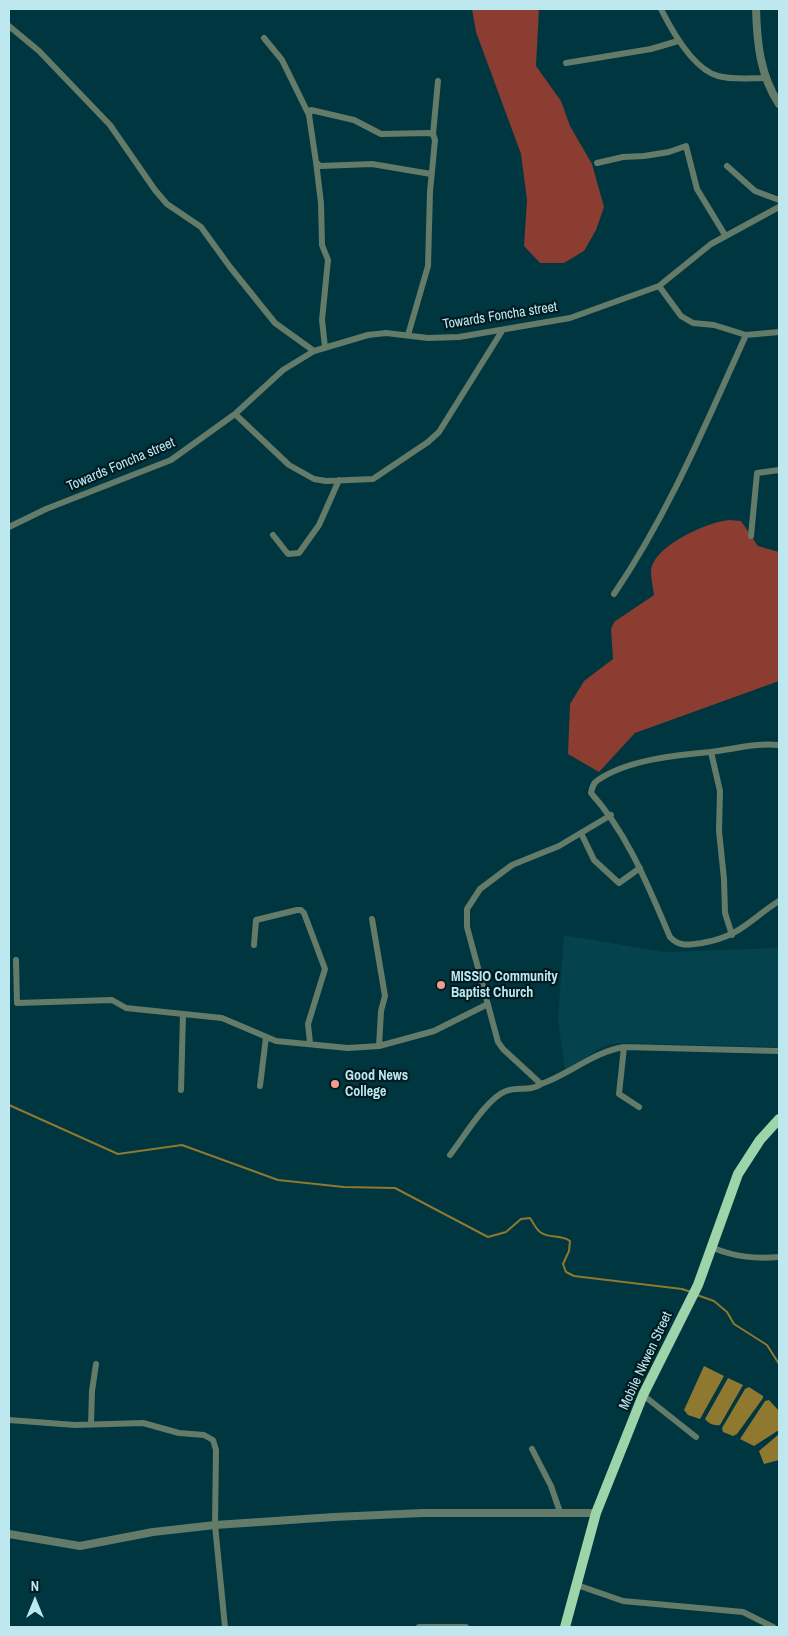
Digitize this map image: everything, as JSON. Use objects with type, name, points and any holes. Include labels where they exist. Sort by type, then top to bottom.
[{"type":"highway","name":"Mobile Nkwen Street","points":[[565,1627],[596,1513],[643,1395],[698,1285],[713,1248],[738,1174],[756,1146],[779,1120]]},
{"type":"street","points":[[661,9],[678,41],[710,73],[728,78],[766,78]]},
{"type":"street","points":[[756,9],[758,51],[766,78],[779,104]]},
{"type":"street","points":[[9,26],[39,51],[110,125],[155,190],[167,204],[201,227],[230,268],[275,322],[314,351]]},
{"type":"street","points":[[264,38],[282,60],[309,115],[321,203],[322,245],[328,260],[322,320],[325,347]]},
{"type":"street","points":[[566,63],[651,49],[678,41]]},
{"type":"street","points":[[408,335],[428,266],[431,174],[435,140],[433,134],[438,81]]},
{"type":"street","points":[[309,115],[311,110],[316,110],[345,117],[381,134],[433,134]]},
{"type":"street","points":[[597,163],[623,157],[669,152],[686,146],[697,190],[724,235]]},
{"type":"street","points":[[316,162],[324,166],[385,165],[431,174]]},
{"type":"street","points":[[727,166],[755,191],[779,200]]},
{"type":"street","name":"Towards Foncha street","points":[[9,527],[46,509],[171,460],[234,414],[283,370],[314,351],[368,335],[408,335],[442,338],[502,331],[570,318],[659,286],[724,235],[779,207]]},
{"type":"street","points":[[659,286],[686,320],[746,334],[779,332]]},
{"type":"street","points":[[234,414],[289,465],[314,479],[373,479],[428,442],[439,432],[502,331]]},
{"type":"street","points":[[614,594],[638,560],[651,532],[670,500],[746,334]]},
{"type":"street","points":[[751,536],[758,473],[779,470]]},
{"type":"street","points":[[273,535],[288,554],[298,553],[319,525],[339,480]]},
{"type":"street","points":[[779,745],[754,744],[711,752],[674,755],[616,772],[597,780],[591,793],[610,815],[640,868],[670,937],[676,943],[684,945],[696,944],[732,935],[779,900]]},
{"type":"street","points":[[711,752],[720,791],[719,831],[725,913],[732,935]]},
{"type":"street","points":[[541,1084],[502,1049],[488,1004],[466,916],[472,898],[494,877],[512,865],[559,846],[610,815]]},
{"type":"street","points":[[581,833],[594,860],[619,883],[640,868]]},
{"type":"street","points":[[254,945],[255,924],[261,917],[297,910],[301,910],[304,914],[325,969],[308,1024],[307,1033],[310,1043]]},
{"type":"street","points":[[372,919],[385,996],[381,1011],[379,1046]]},
{"type":"street","points":[[16,960],[17,1003],[112,1000],[126,1008],[229,1020],[266,1037],[284,1042],[348,1048],[379,1046],[434,1031],[488,1004]]},
{"type":"street","points":[[181,1090],[183,1014]]},
{"type":"street","points":[[260,1086],[266,1037]]},
{"type":"street","points":[[624,1047],[620,1094],[639,1106]]},
{"type":"street","points":[[450,1155],[471,1129],[481,1111],[504,1091],[532,1089],[554,1080],[606,1051],[624,1047],[779,1051]]},
{"type":"street","points":[[713,1248],[728,1254],[751,1259],[779,1257]]},
{"type":"street","points":[[91,1424],[92,1390],[96,1364]]},
{"type":"street","points":[[643,1395],[696,1437]]},
{"type":"street","points":[[9,1420],[91,1424],[144,1423],[179,1433],[204,1435],[213,1440],[216,1450],[215,1525],[225,1627]]},
{"type":"street","points":[[532,1449],[551,1486],[560,1512]]},
{"type":"street","points":[[9,1534],[80,1546],[144,1534],[215,1525],[423,1513],[596,1513]]},
{"type":"street","points":[[577,1585],[623,1601],[743,1612],[773,1627]]},
{"type":"street","points":[[419,1627],[466,1627]]},
{"type":"shaded area","points":[[472,9],[539,9],[536,66],[561,101],[570,126],[592,164],[604,207],[596,230],[584,251],[564,263],[540,263],[524,246],[527,200],[521,154],[476,32]]},
{"type":"shaded area","points":[[729,520],[741,521],[758,546],[779,552],[779,681],[635,733],[599,772],[568,754],[570,704],[584,681],[613,659],[611,629],[614,622],[654,595],[651,571],[654,562],[671,544],[682,537],[708,525]]},
{"type":"shaded area","points":[[564,935],[664,952],[779,948],[779,1047],[617,1043],[602,1047],[565,1070],[558,1019]]},
{"type":"shaded area","points":[[704,1366],[724,1376],[700,1419],[688,1415],[684,1410]]},
{"type":"shaded area","points":[[728,1378],[743,1385],[720,1425],[712,1424],[705,1419]]},
{"type":"shaded area","points":[[749,1387],[763,1396],[763,1398],[737,1434],[733,1436],[723,1432],[722,1428],[745,1389]]},
{"type":"shaded area","points":[[769,1400],[779,1411],[779,1430],[754,1446],[740,1439],[765,1401]]},
{"type":"shaded area","points":[[779,1434],[779,1460],[764,1464],[759,1451]]},
{"type":"waterway","points":[[9,1105],[118,1154],[182,1145],[278,1180],[344,1187],[395,1188],[488,1237],[506,1232],[521,1219],[530,1218],[540,1232],[570,1241],[569,1251],[563,1264],[566,1272],[574,1276],[682,1289],[691,1292]]},
{"type":"waterway","points":[[697,1295],[714,1301],[727,1312],[734,1324],[767,1345],[779,1364]]},
{"type":"place","name":"MISSIO Community Baptist Church","points":[[441,985]]},
{"type":"place","name":"Good News College","points":[[335,1084]]}]
